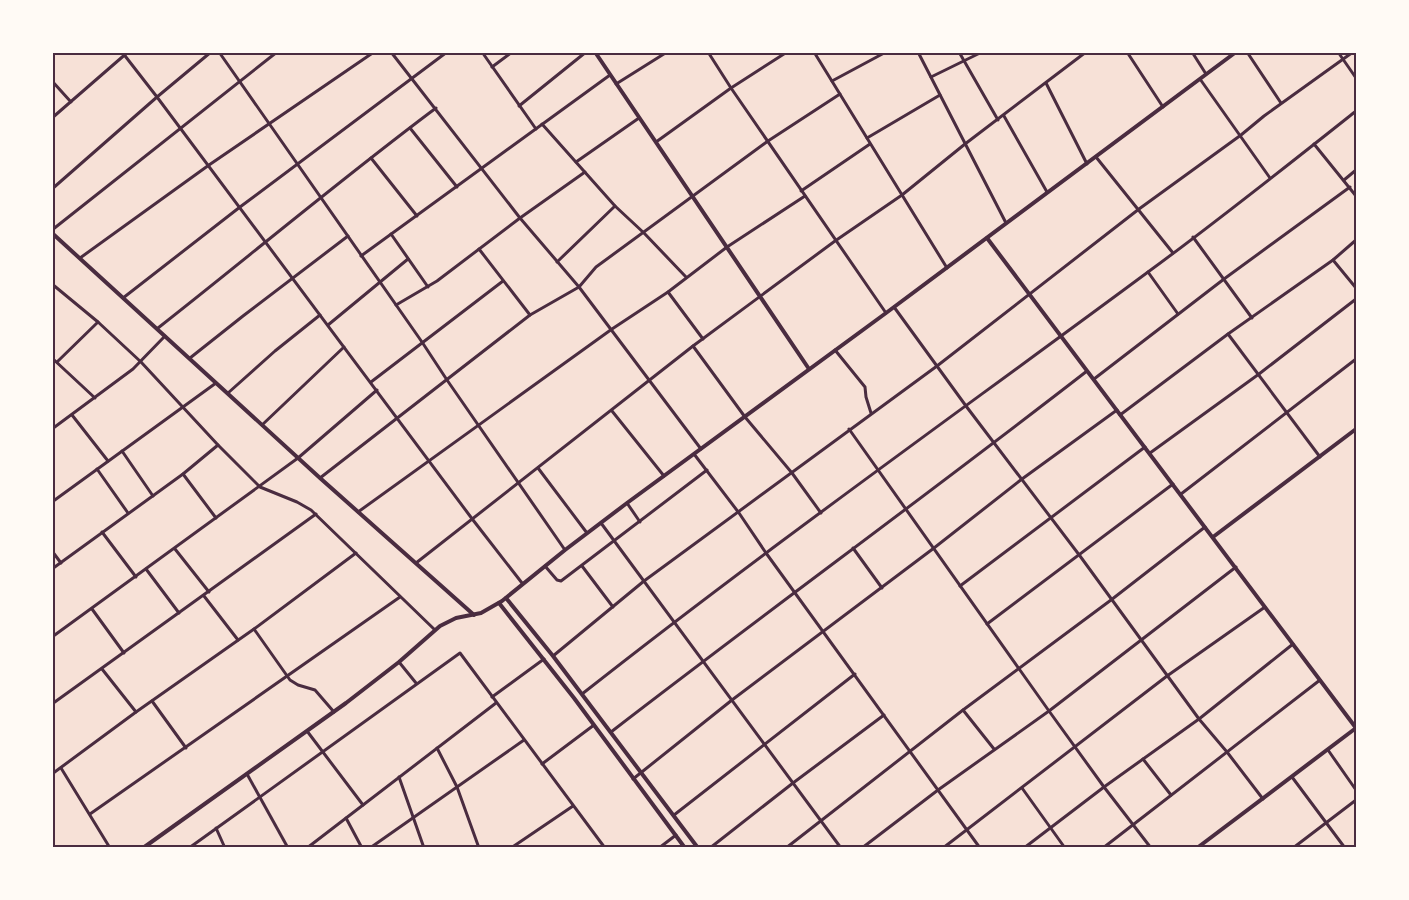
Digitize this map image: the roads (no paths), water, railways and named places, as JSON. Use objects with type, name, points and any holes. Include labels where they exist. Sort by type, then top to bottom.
[{"type":"street","points":[[52,118],[123,54],[128,52]]},
{"type":"street","points":[[52,189],[211,52]]},
{"type":"street","points":[[219,52],[380,281],[565,550]]},
{"type":"street","points":[[277,52],[52,232],[320,478],[474,615]]},
{"type":"street","points":[[80,258],[209,165],[374,52]]},
{"type":"street","points":[[391,52],[520,218],[612,329],[702,448]]},
{"type":"street","points":[[123,298],[240,207],[447,52]]},
{"type":"street","points":[[482,52],[536,129]]},
{"type":"street","points":[[492,67],[512,52]]},
{"type":"street","points":[[519,106],[586,52]]},
{"type":"street","points":[[595,52],[809,370]]},
{"type":"street","points":[[616,84],[667,52]]},
{"type":"street","points":[[708,52],[730,88],[886,313]]},
{"type":"street","points":[[656,142],[730,88],[787,52]]},
{"type":"street","points":[[814,52],[947,268]]},
{"type":"street","points":[[832,81],[886,52]]},
{"type":"street","points":[[918,52],[1006,223]]},
{"type":"street","points":[[959,52],[998,120]]},
{"type":"street","points":[[931,78],[982,52]]},
{"type":"street","points":[[416,563],[693,346],[835,241],[902,195],[965,144],[1086,52]]},
{"type":"street","points":[[1127,52],[1163,107]]},
{"type":"street","points":[[1192,52],[1206,74]]},
{"type":"street","points":[[143,848],[334,712],[400,662],[434,630],[453,619],[474,615],[506,598],[601,523],[1236,52]]},
{"type":"street","points":[[1247,52],[1281,103]]},
{"type":"street","points":[[1338,52],[1356,78]]},
{"type":"street","points":[[553,656],[644,582],[739,513],[849,429],[937,366],[1139,210],[1281,103],[1353,52]]},
{"type":"street","points":[[123,54],[158,97],[522,584]]},
{"type":"street","points":[[362,256],[610,75]]},
{"type":"street","points":[[1200,79],[1270,178]]},
{"type":"street","points":[[52,81],[71,102]]},
{"type":"street","points":[[1046,83],[1087,164]]},
{"type":"street","points":[[320,478],[530,315],[579,287],[596,267],[768,141],[840,94]]},
{"type":"street","points":[[867,138],[940,96]]},
{"type":"street","points":[[158,328],[436,108]]},
{"type":"street","points":[[582,694],[766,553],[1148,272],[1356,111]]},
{"type":"street","points":[[1004,116],[1047,192]]},
{"type":"street","points":[[576,162],[639,118]]},
{"type":"street","points":[[542,124],[615,206],[686,277]]},
{"type":"street","points":[[410,128],[457,187]]},
{"type":"street","points":[[801,191],[870,144]]},
{"type":"street","points":[[1314,144],[1356,196]]},
{"type":"street","points":[[1096,157],[1173,253]]},
{"type":"street","points":[[371,158],[417,216]]},
{"type":"street","points":[[1344,180],[1356,170]]},
{"type":"street","points":[[396,305],[428,287],[585,172]]},
{"type":"street","points":[[1094,379],[1224,279],[1350,187]]},
{"type":"street","points":[[358,512],[612,329],[668,292],[727,247],[805,196]]},
{"type":"street","points":[[556,262],[615,206]]},
{"type":"street","points":[[391,234],[428,287]]},
{"type":"street","points":[[190,358],[348,236]]},
{"type":"street","points":[[1194,237],[1252,318]]},
{"type":"street","points":[[987,238],[1356,728],[1197,848]]},
{"type":"street","points":[[1120,415],[1228,334],[1333,260],[1356,240]]},
{"type":"street","points":[[479,249],[530,315]]},
{"type":"street","points":[[328,325],[408,259]]},
{"type":"street","points":[[1333,260],[1356,288]]},
{"type":"street","points":[[1148,272],[1178,314]]},
{"type":"street","points":[[371,382],[422,342],[432,337],[503,280]]},
{"type":"street","points":[[53,284],[141,362],[260,487],[297,502],[316,514],[434,630]]},
{"type":"street","points":[[668,292],[703,340]]},
{"type":"street","points":[[1150,453],[1356,300]]},
{"type":"street","points":[[894,307],[966,406],[1080,556],[1198,719],[1263,798]]},
{"type":"street","points":[[228,394],[320,315]]},
{"type":"street","points":[[57,362],[98,322]]},
{"type":"street","points":[[1228,334],[1320,457]]},
{"type":"street","points":[[52,429],[141,362],[165,336]]},
{"type":"street","points":[[693,346],[745,416],[821,512]]},
{"type":"street","points":[[262,425],[344,348]]},
{"type":"street","points":[[835,350],[865,387],[871,414]]},
{"type":"street","points":[[52,358],[95,398]]},
{"type":"street","points":[[1181,494],[1356,359]]},
{"type":"street","points":[[611,732],[1087,371]]},
{"type":"street","points":[[52,502],[216,383]]},
{"type":"street","points":[[53,637],[260,487],[298,458],[377,390]]},
{"type":"street","points":[[633,779],[732,700],[882,588],[1022,479],[1117,410]]},
{"type":"street","points":[[612,411],[664,476]]},
{"type":"street","points":[[72,415],[108,461]]},
{"type":"street","points":[[849,429],[1048,711],[1151,848]]},
{"type":"street","points":[[1213,537],[1356,430]]},
{"type":"street","points":[[52,569],[183,474],[218,445]]},
{"type":"street","points":[[960,586],[1145,447]]},
{"type":"street","points":[[122,451],[152,496]]},
{"type":"street","points":[[694,454],[739,513],[980,848]]},
{"type":"street","points":[[538,468],[588,533]]},
{"type":"street","points":[[97,469],[128,513]]},
{"type":"street","points":[[545,566],[560,582],[707,470]]},
{"type":"street","points":[[183,474],[216,518]]},
{"type":"street","points":[[987,624],[1080,556],[1173,484]]},
{"type":"street","points":[[627,504],[640,522]]},
{"type":"street","points":[[52,704],[180,614],[316,514]]},
{"type":"street","points":[[601,523],[841,848]]},
{"type":"street","points":[[786,848],[963,710],[1111,600],[1205,526]]},
{"type":"street","points":[[102,532],[136,577]]},
{"type":"street","points":[[175,548],[209,592]]},
{"type":"street","points":[[853,548],[882,588]]},
{"type":"street","points":[[52,551],[61,563]]},
{"type":"street","points":[[52,774],[356,553]]},
{"type":"street","points":[[582,566],[613,607]]},
{"type":"street","points":[[862,848],[938,790],[1048,711],[1236,567]]},
{"type":"street","points":[[146,569],[180,614]]},
{"type":"street","points":[[204,596],[238,640]]},
{"type":"street","points":[[90,814],[400,597]]},
{"type":"street","points":[[506,598],[553,656],[698,848]]},
{"type":"street","points":[[498,603],[544,659],[685,848]]},
{"type":"street","points":[[943,848],[1167,676],[1265,607]]},
{"type":"street","points":[[92,609],[124,652]]},
{"type":"street","points":[[254,629],[288,677],[294,683],[315,690],[334,712]]},
{"type":"street","points":[[1024,848],[1198,719],[1293,644]]},
{"type":"street","points":[[189,848],[460,653],[605,848]]},
{"type":"street","points":[[492,697],[544,659]]},
{"type":"street","points":[[400,662],[416,683]]},
{"type":"street","points":[[102,669],[136,712]]},
{"type":"street","points":[[674,814],[855,674]]},
{"type":"street","points":[[1103,848],[1320,680]]},
{"type":"street","points":[[152,701],[186,748]]},
{"type":"street","points":[[307,848],[496,703]]},
{"type":"street","points":[[963,710],[994,749]]},
{"type":"street","points":[[710,848],[884,715]]},
{"type":"street","points":[[542,764],[594,725]]},
{"type":"street","points":[[307,730],[363,805]]},
{"type":"street","points":[[370,848],[524,740]]},
{"type":"street","points":[[437,748],[457,787],[479,848]]},
{"type":"street","points":[[1328,750],[1356,790]]},
{"type":"street","points":[[1143,759],[1171,796]]},
{"type":"street","points":[[61,768],[110,848]]},
{"type":"street","points":[[247,774],[288,848]]},
{"type":"street","points":[[1292,777],[1344,848]]},
{"type":"street","points":[[399,778],[424,848]]},
{"type":"street","points":[[1022,788],[1065,848]]},
{"type":"street","points":[[1293,848],[1356,800]]},
{"type":"street","points":[[511,848],[573,806]]},
{"type":"street","points":[[346,818],[362,848]]},
{"type":"street","points":[[216,828],[225,848]]},
{"type":"street","points":[[659,848],[676,836]]},
{"type":"street","points":[[1108,843],[1111,848]]}]
